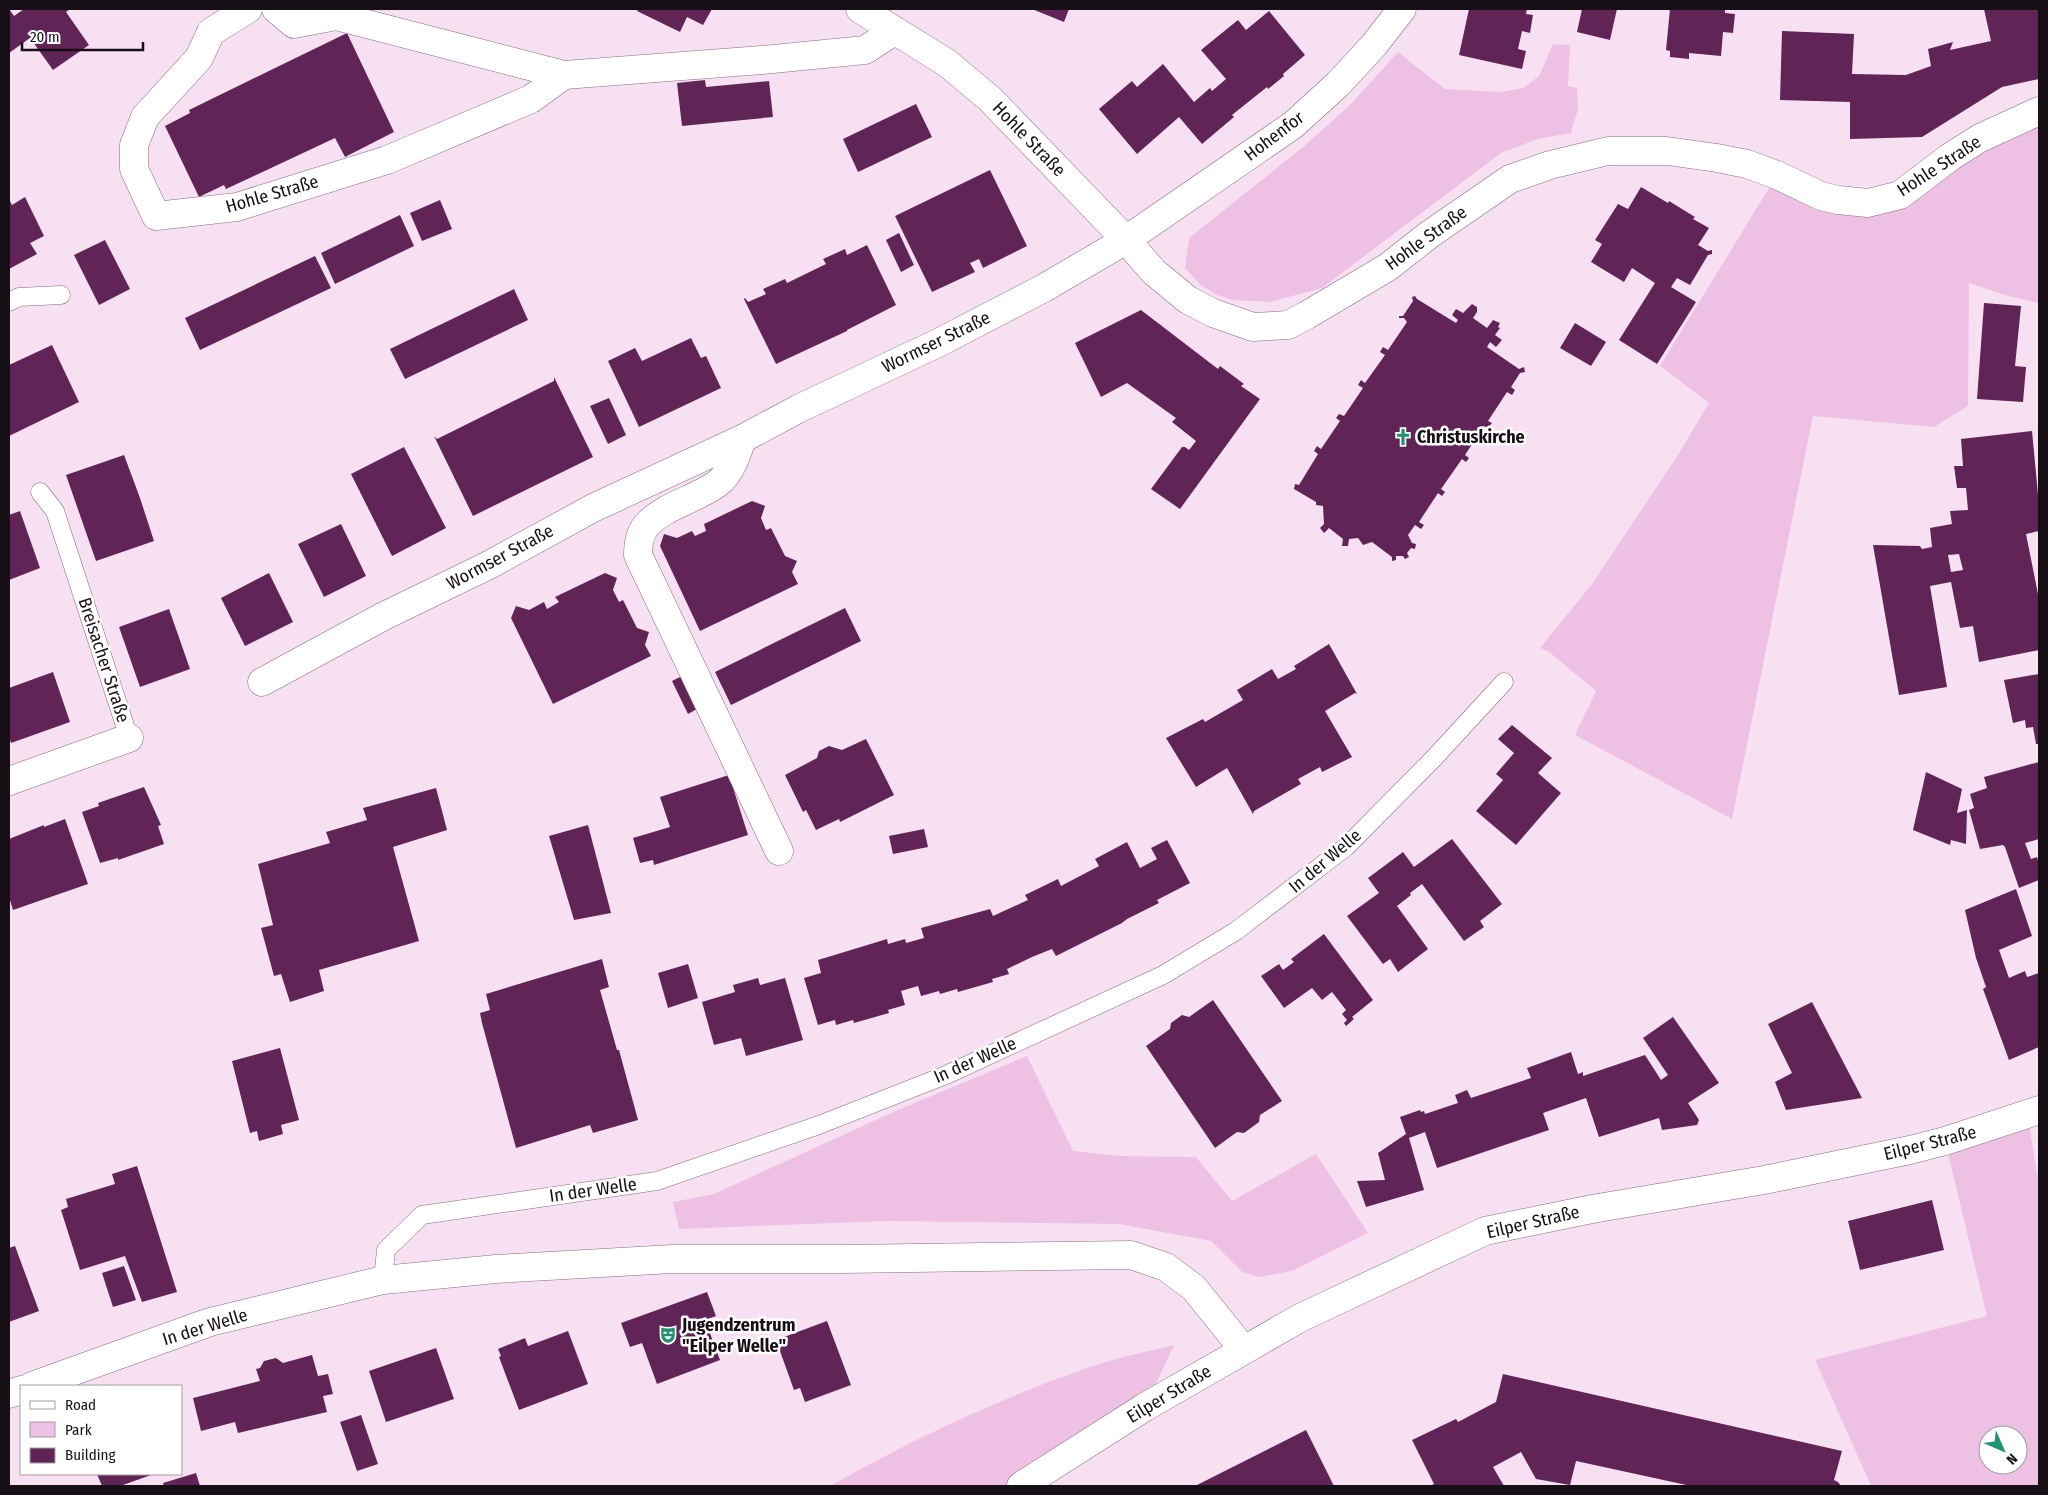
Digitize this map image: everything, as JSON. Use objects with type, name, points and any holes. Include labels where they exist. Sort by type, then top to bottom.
[{"type":"street","name":"Hohle Straße","points":[[248,9],[211,32],[199,58],[145,117],[134,146],[134,169],[156,216],[237,207],[387,160],[531,99],[564,76]]},
{"type":"street","points":[[276,9],[294,24],[336,16],[564,76],[865,50],[894,31]]},
{"type":"street","name":"Hohle Straße","points":[[860,9],[947,63],[990,99],[1126,240],[1154,272],[1188,300],[1213,313],[1253,327],[1288,325],[1388,267],[1444,224],[1510,179],[1550,164],[1608,151],[1667,151],[1747,164],[1777,175],[1821,196],[1868,203],[1900,195],[1950,157],[1980,138],[2039,111]]},
{"type":"street","name":"Hohenfor","points":[[1126,240],[1293,125],[1344,78],[1374,45],[1402,9]]},
{"type":"street","name":"Wormser Straße","points":[[262,682],[382,617],[489,565],[593,508],[742,439],[798,409],[964,329],[1044,288],[1126,240]]},
{"type":"street","points":[[742,439],[735,459],[719,482],[645,526],[638,542],[638,555],[779,851]]},
{"type":"street","name":"Breisacher Straße","points":[[9,782],[129,738]]},
{"type":"street","name":"Eilper Straße","points":[[1021,1486],[1144,1407],[1300,1318],[1485,1231],[1592,1209],[1764,1180],[1910,1150],[1945,1142],[2039,1110]]},
{"type":"street","name":"In der Welle","points":[[35,1385],[210,1322],[383,1280],[496,1269],[673,1259],[1131,1255],[1166,1267],[1194,1288],[1244,1350]]},
{"type":"lane","points":[[9,302],[19,297],[61,295]]},
{"type":"lane","name":"Breisacher Straße","points":[[40,492],[55,511],[129,738]]},
{"type":"lane","name":"In der Welle","points":[[383,1280],[386,1250],[422,1215],[657,1181],[819,1125],[946,1075],[1163,974],[1236,931],[1346,847],[1435,757],[1504,682]]},
{"type":"green space","points":[[1553,44],[1570,45],[1568,86],[1577,88],[1578,109],[1571,133],[1538,139],[1501,153],[1322,288],[1270,302],[1233,300],[1217,295],[1201,285],[1185,268],[1189,238],[1303,147],[1350,105],[1398,52],[1445,89],[1500,92],[1523,88],[1539,76]]},
{"type":"green space","points":[[2039,111],[2039,303],[2008,296],[1969,283],[1968,406],[1934,427],[1813,416],[1732,819],[1575,735],[1596,691],[1548,651],[1540,648],[1592,584],[1678,455],[1709,403],[1660,366],[1777,175],[1868,203]]},
{"type":"green space","points":[[1027,1056],[1073,1151],[1121,1156],[1196,1157],[1232,1201],[1316,1154],[1368,1233],[1292,1271],[1259,1277],[1242,1272],[1211,1241],[1119,1224],[887,1221],[679,1229],[673,1202],[714,1194],[891,1113]]},
{"type":"green space","points":[[2028,1117],[2039,1186],[2039,1486],[1871,1486],[1815,1360],[1987,1316],[1945,1141]]},
{"type":"green space","points":[[1174,1345],[1145,1407],[1021,1486],[830,1486],[958,1420],[1025,1391],[1103,1363]]},
{"type":"building","points":[[9,9],[14,16],[24,9],[70,9],[66,12],[89,45],[53,70],[30,38],[9,53]]},
{"type":"building","points":[[638,9],[712,9],[703,25],[687,17],[680,32],[637,11]]},
{"type":"building","points":[[1032,9],[1069,9],[1064,22]]},
{"type":"building","points":[[1469,9],[1527,9],[1526,14],[1533,15],[1530,33],[1522,31],[1518,49],[1526,51],[1522,69],[1459,55]]},
{"type":"building","points":[[1582,9],[1617,9],[1610,40],[1577,32]]},
{"type":"building","points":[[1670,9],[1725,9],[1725,13],[1735,14],[1733,33],[1723,32],[1721,56],[1689,53],[1689,59],[1670,57],[1670,51],[1666,50]]},
{"type":"building","points":[[1984,9],[2039,9],[2039,79],[2002,87],[1922,137],[1850,139],[1850,102],[1780,100],[1782,31],[1854,34],[1852,74],[1906,75],[1931,66],[1928,49],[1953,42],[1950,50],[1991,41]]},
{"type":"building","points":[[1269,11],[1305,55],[1283,74],[1284,76],[1232,115],[1234,117],[1202,144],[1179,117],[1137,154],[1099,109],[1132,81],[1137,87],[1163,64],[1194,102],[1210,88],[1212,91],[1226,79],[1201,50],[1238,20],[1246,30]]},
{"type":"building","points":[[347,33],[394,132],[345,157],[335,138],[226,189],[224,185],[199,197],[165,126],[190,113],[189,110]]},
{"type":"building","points":[[705,80],[706,87],[769,81],[773,117],[682,126],[677,83]]},
{"type":"building","points":[[916,104],[932,137],[858,172],[843,139]]},
{"type":"building","points":[[990,170],[1027,246],[983,268],[979,259],[970,263],[975,272],[932,292],[895,216]]},
{"type":"building","points":[[1641,187],[1668,203],[1669,201],[1709,228],[1698,245],[1708,251],[1712,250],[1712,254],[1708,255],[1690,285],[1677,278],[1671,287],[1696,302],[1657,364],[1619,340],[1655,283],[1632,268],[1624,282],[1591,262],[1602,244],[1595,240],[1618,204],[1628,209]]},
{"type":"building","points":[[25,197],[44,236],[30,243],[37,254],[9,269],[9,199],[12,205]]},
{"type":"building","points":[[440,200],[452,229],[422,241],[410,213]]},
{"type":"building","points":[[400,215],[414,246],[335,284],[321,253]]},
{"type":"building","points":[[899,233],[914,265],[901,272],[886,240]]},
{"type":"building","points":[[105,240],[130,289],[99,305],[74,255]]},
{"type":"building","points":[[867,245],[896,305],[847,331],[776,364],[744,299],[748,302],[766,294],[763,289],[785,279],[787,283],[826,264],[823,259],[845,249],[847,255]]},
{"type":"building","points":[[315,256],[331,288],[200,350],[185,318]]},
{"type":"building","points":[[514,289],[528,320],[405,379],[390,349]]},
{"type":"building","name":"Christuskirche","points":[[1415,296],[1456,323],[1458,320],[1452,315],[1456,309],[1463,313],[1472,304],[1477,307],[1477,312],[1473,318],[1487,328],[1493,320],[1500,323],[1498,327],[1500,328],[1495,335],[1502,340],[1496,347],[1490,342],[1487,347],[1519,369],[1524,367],[1525,372],[1520,373],[1511,387],[1515,390],[1512,395],[1507,392],[1488,421],[1492,423],[1488,428],[1484,426],[1465,455],[1469,458],[1466,462],[1462,459],[1441,489],[1445,492],[1442,496],[1438,493],[1419,522],[1424,525],[1421,529],[1415,525],[1408,535],[1412,543],[1416,544],[1415,549],[1411,548],[1407,553],[1409,557],[1405,559],[1403,556],[1396,556],[1396,560],[1392,561],[1392,557],[1372,542],[1363,545],[1358,538],[1349,539],[1348,546],[1342,546],[1343,539],[1329,528],[1324,533],[1320,528],[1324,524],[1323,506],[1316,505],[1316,502],[1294,489],[1295,484],[1299,485],[1318,454],[1314,451],[1317,446],[1321,449],[1340,421],[1336,418],[1339,414],[1344,416],[1363,388],[1358,385],[1361,380],[1365,383],[1385,355],[1380,352],[1383,347],[1388,350],[1407,322],[1404,318],[1399,318],[1399,316],[1403,316],[1413,301],[1412,297]]},
{"type":"building","points":[[1984,303],[2021,306],[2015,366],[2026,367],[2023,402],[1977,399]]},
{"type":"building","points":[[1141,310],[1218,369],[1220,366],[1244,384],[1241,386],[1260,399],[1180,509],[1151,489],[1182,447],[1189,450],[1196,441],[1172,422],[1176,418],[1127,383],[1101,397],[1075,343]]},
{"type":"building","points":[[1575,323],[1606,342],[1591,366],[1560,348]]},
{"type":"building","points":[[691,338],[701,358],[706,356],[721,388],[639,427],[608,361],[635,348],[642,361]]},
{"type":"building","points":[[52,345],[79,402],[9,436],[9,365]]},
{"type":"building","points":[[554,377],[593,457],[473,516],[434,436],[437,439],[554,381]]},
{"type":"building","points":[[609,398],[626,435],[608,444],[590,406]]},
{"type":"building","points":[[2032,431],[2039,505],[2039,531],[2026,534],[2039,599],[2039,650],[1979,662],[1973,626],[1960,628],[1951,582],[1930,586],[1947,687],[1899,695],[1873,545],[1920,546],[1922,549],[1932,547],[1930,528],[1952,524],[1950,511],[1968,510],[1966,488],[1957,488],[1954,466],[1963,466],[1961,439]],"holes":[[[1959,554],[1963,570],[1951,572],[1948,555]]]},
{"type":"building","points":[[404,447],[446,528],[392,556],[351,474]]},
{"type":"building","points":[[124,455],[154,541],[96,561],[66,475]]},
{"type":"building","points":[[752,501],[765,506],[761,518],[766,530],[771,528],[785,556],[797,561],[792,572],[798,584],[700,631],[660,546],[664,534],[677,538],[692,531],[695,536],[706,531],[704,524]]},
{"type":"building","points":[[20,511],[40,568],[9,580],[9,515]]},
{"type":"building","points":[[341,524],[366,576],[324,597],[298,544]]},
{"type":"building","points":[[269,573],[293,622],[245,646],[221,598]]},
{"type":"building","points":[[605,573],[617,578],[613,590],[619,602],[623,600],[637,628],[649,632],[645,645],[651,656],[553,704],[511,618],[516,606],[529,610],[544,602],[547,609],[559,602],[555,597]]},
{"type":"building","points":[[845,608],[861,641],[731,705],[715,672]]},
{"type":"building","points":[[169,609],[190,669],[140,687],[119,627]]},
{"type":"building","points":[[1329,644],[1357,694],[1355,693],[1325,711],[1352,757],[1322,772],[1320,767],[1298,779],[1301,784],[1254,811],[1253,814],[1227,768],[1196,787],[1166,738],[1203,719],[1205,722],[1243,700],[1237,690],[1272,669],[1278,679],[1296,669],[1294,666]]},
{"type":"building","points":[[53,672],[70,722],[11,743],[9,737],[9,688]]},
{"type":"building","points":[[688,673],[704,705],[688,714],[672,681]]},
{"type":"building","points":[[2039,674],[2039,744],[2036,744],[2033,727],[2026,728],[2025,720],[2013,723],[2004,680]]},
{"type":"building","points":[[1512,725],[1552,758],[1538,773],[1561,793],[1516,845],[1476,811],[1503,780],[1496,774],[1514,753],[1498,739]]},
{"type":"building","points":[[866,739],[894,795],[840,822],[839,819],[816,830],[806,810],[803,812],[785,775],[817,758],[819,751],[829,746],[842,750]]},
{"type":"building","points":[[2039,762],[2039,839],[2025,843],[2031,859],[2037,857],[2039,880],[2019,888],[2003,845],[1980,849],[1969,810],[1974,808],[1970,794],[1987,788],[1984,777]]},
{"type":"building","points":[[1926,772],[1962,789],[1957,813],[1967,810],[1966,844],[1951,840],[1950,845],[1913,830]]},
{"type":"building","points":[[729,775],[748,835],[654,865],[653,860],[640,863],[633,838],[670,827],[660,797]]},
{"type":"building","points":[[144,787],[161,825],[158,826],[164,844],[118,860],[118,858],[100,863],[82,812],[99,806],[98,803]]},
{"type":"building","points":[[436,788],[447,830],[393,847],[419,941],[319,970],[324,991],[290,1002],[281,974],[274,976],[261,928],[273,925],[258,864],[330,843],[326,832],[367,820],[363,808]]},
{"type":"building","points":[[65,819],[88,884],[13,910],[9,897],[9,839]]},
{"type":"building","points":[[588,825],[611,913],[574,920],[549,836]]},
{"type":"building","points":[[924,829],[928,847],[893,854],[889,836]]},
{"type":"building","points":[[1452,839],[1502,904],[1480,921],[1484,927],[1464,941],[1422,884],[1397,906],[1428,949],[1398,972],[1390,959],[1383,964],[1347,916],[1379,893],[1368,878],[1403,852],[1414,867]]},
{"type":"building","points":[[1167,840],[1190,883],[1157,900],[1159,903],[1122,923],[1056,956],[1052,949],[1032,957],[1007,969],[1009,974],[992,979],[993,982],[958,992],[957,989],[940,994],[939,991],[921,996],[918,986],[901,991],[905,1005],[888,1010],[889,1013],[854,1023],[853,1020],[836,1025],[835,1020],[818,1025],[804,978],[821,973],[818,960],[887,939],[888,944],[905,939],[906,943],[924,938],[921,928],[990,909],[993,916],[1028,900],[1025,895],[1058,879],[1061,886],[1099,866],[1095,859],[1127,842],[1140,868],[1157,859],[1151,848]]},
{"type":"building","points":[[2016,889],[2032,936],[1999,950],[2009,978],[2025,971],[2027,977],[2039,973],[2039,1047],[2009,1060],[1983,989],[1986,987],[1976,958],[1965,910]]},
{"type":"building","points":[[1324,934],[1373,1000],[1352,1017],[1354,1019],[1346,1026],[1344,1023],[1347,1020],[1342,1014],[1346,1010],[1332,992],[1322,1000],[1312,988],[1284,1008],[1261,976],[1279,964],[1283,970],[1294,962],[1291,959]]},
{"type":"building","points":[[602,959],[609,987],[600,990],[638,1120],[593,1133],[590,1125],[516,1148],[480,1013],[490,1010],[486,994]]},
{"type":"building","points":[[688,964],[698,998],[668,1008],[658,973]]},
{"type":"building","points":[[758,978],[760,985],[785,978],[803,1040],[746,1056],[741,1038],[714,1045],[702,1002],[735,992],[733,985]]},
{"type":"building","points":[[1213,1000],[1282,1101],[1260,1115],[1259,1122],[1244,1133],[1237,1132],[1215,1148],[1146,1046],[1170,1029],[1171,1023],[1182,1015],[1189,1017]]},
{"type":"building","points":[[1812,1002],[1862,1098],[1786,1110],[1775,1082],[1792,1073],[1768,1024]]},
{"type":"building","points":[[1673,1017],[1719,1083],[1688,1103],[1699,1120],[1697,1125],[1662,1130],[1659,1118],[1599,1137],[1586,1098],[1543,1113],[1549,1130],[1437,1168],[1425,1132],[1409,1138],[1424,1190],[1366,1207],[1357,1181],[1385,1180],[1378,1153],[1406,1134],[1400,1117],[1420,1110],[1421,1112],[1424,1111],[1425,1114],[1458,1103],[1455,1095],[1467,1090],[1471,1098],[1531,1078],[1527,1068],[1571,1052],[1578,1074],[1583,1072],[1583,1076],[1645,1055],[1661,1080],[1668,1075],[1643,1038]]},
{"type":"building","points":[[280,1048],[299,1120],[281,1125],[283,1134],[259,1141],[257,1131],[250,1133],[232,1061]]},
{"type":"building","points":[[137,1166],[177,1292],[142,1302],[125,1256],[80,1270],[61,1210],[68,1207],[66,1199],[115,1184],[112,1174]]},
{"type":"building","points":[[1932,1200],[1944,1250],[1860,1270],[1848,1221]]},
{"type":"building","points":[[15,1246],[39,1311],[9,1322],[9,1248]]},
{"type":"building","points":[[124,1266],[136,1300],[113,1307],[102,1273]]},
{"type":"building","points":[[707,1292],[716,1316],[705,1320],[720,1360],[657,1384],[642,1343],[630,1347],[621,1323]]},
{"type":"building","points":[[827,1321],[851,1385],[805,1402],[800,1388],[794,1390],[776,1340]]},
{"type":"building","points":[[568,1331],[588,1384],[519,1410],[499,1357],[501,1356],[498,1349],[525,1338],[528,1346]]},
{"type":"building","points":[[436,1348],[454,1399],[386,1422],[369,1371]]},
{"type":"building","points":[[312,1355],[318,1376],[328,1374],[333,1394],[323,1396],[327,1412],[238,1433],[235,1422],[201,1431],[193,1398],[260,1381],[256,1369],[260,1368],[264,1361],[276,1358],[283,1363]]},
{"type":"building","points":[[1503,1374],[1842,1451],[1834,1480],[1841,1486],[1691,1486],[1576,1461],[1570,1485],[1536,1479],[1521,1452],[1493,1467],[1504,1486],[1430,1486],[1434,1484],[1412,1440],[1456,1419],[1458,1422],[1496,1402]]},
{"type":"building","points":[[361,1415],[378,1464],[357,1471],[340,1422]]},
{"type":"building","points":[[1306,1430],[1334,1486],[1195,1486]]},
{"type":"building","points":[[196,1473],[200,1486],[164,1486],[163,1483]]},
{"type":"building","points":[[97,1475],[151,1475],[120,1486],[102,1486]]},
{"type":"place","name":"Christuskirche","points":[[1403,437]]},
{"type":"place","name":"Jugendzentrum \"Eilper Welle\"","points":[[668,1335]]}]
